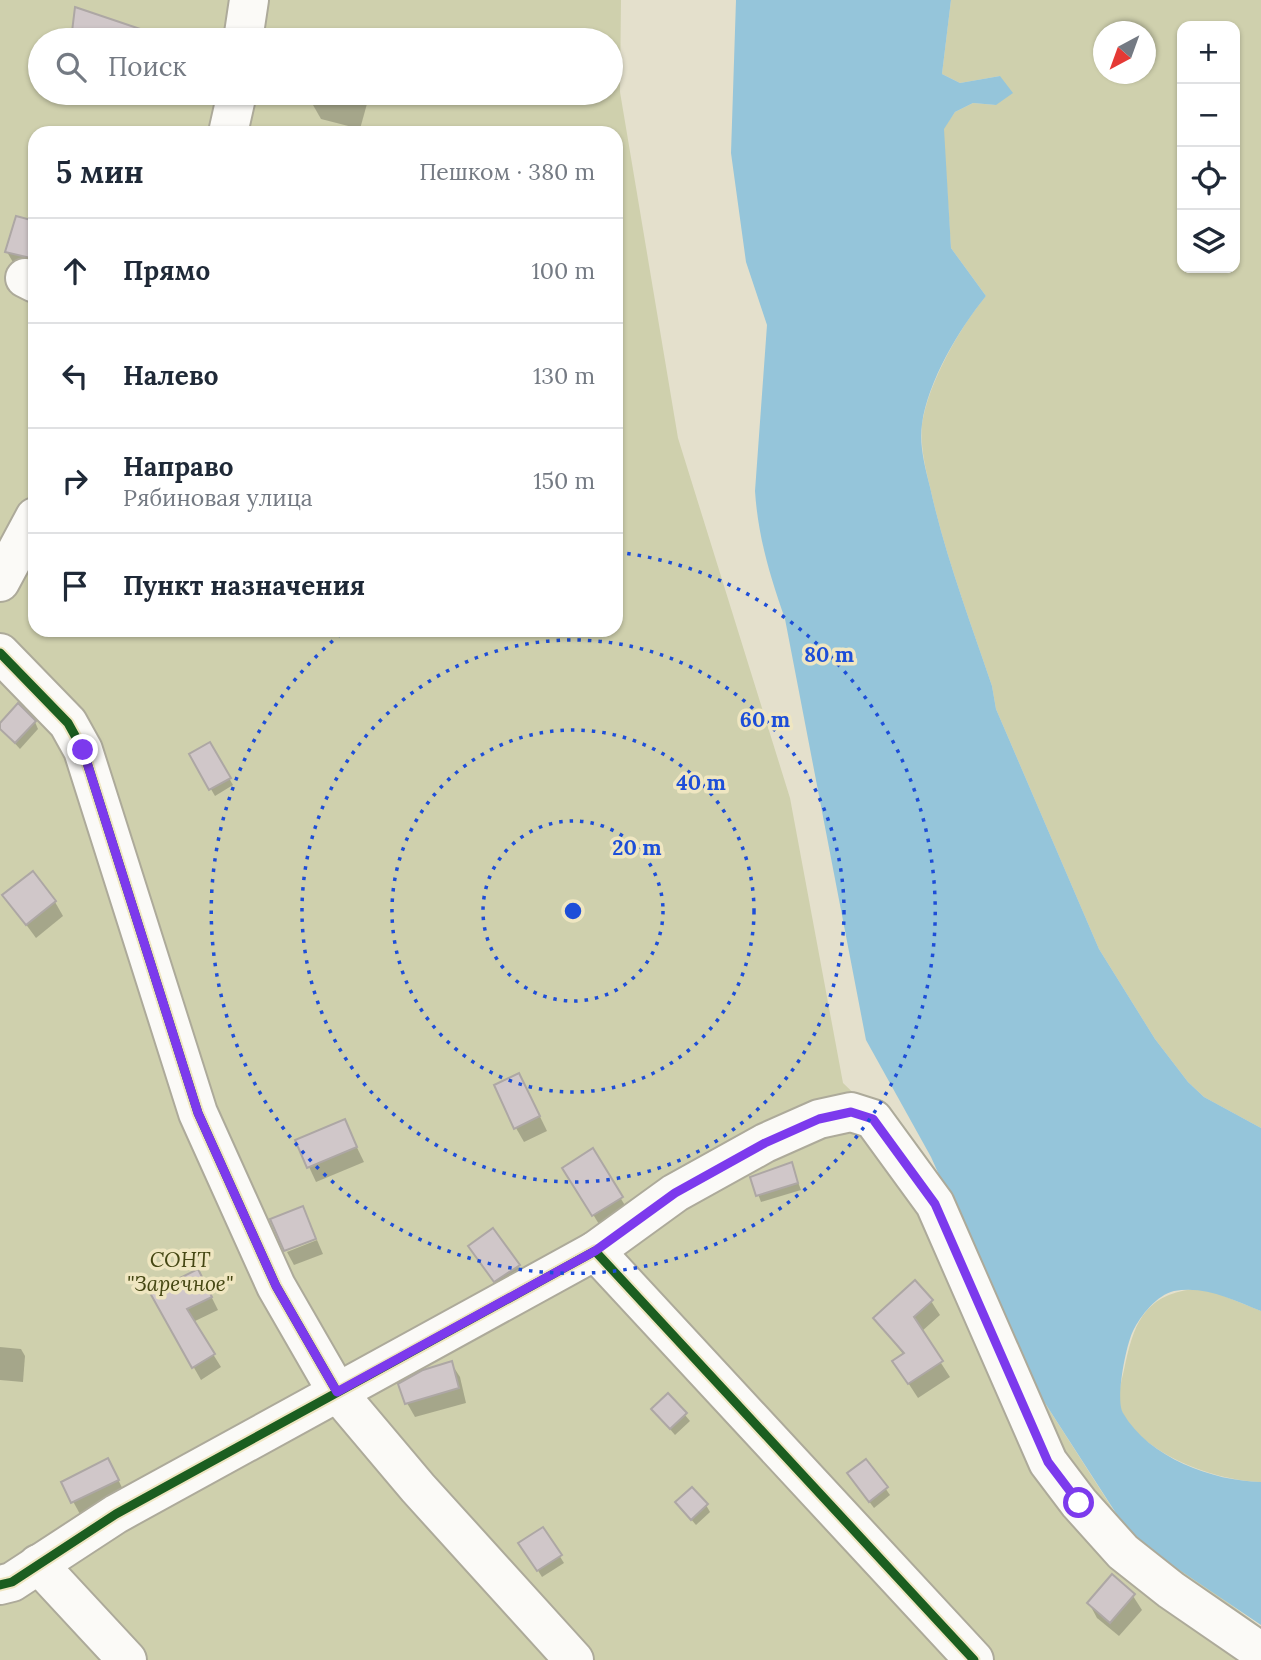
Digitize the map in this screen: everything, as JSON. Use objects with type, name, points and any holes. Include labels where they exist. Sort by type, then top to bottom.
[{"type":"street","points":[[245,28],[249,0]]},
{"type":"street","points":[[230,126],[234,105]]},
{"type":"street","points":[[0,582],[28,530]]},
{"type":"street","points":[[0,653],[51,703],[68,723],[83,750],[198,1113],[276,1286],[337,1392],[418,1488],[574,1660]]},
{"type":"street","points":[[127,1660],[13,1581],[117,1514],[595,1251],[675,1193],[765,1143],[819,1119],[851,1112],[873,1119],[935,1204],[1048,1462],[1079,1503],[1124,1552],[1171,1590],[1261,1652]]},
{"type":"street","points":[[595,1251],[974,1660]]},
{"type":"green space","name":"СОНТ \"Заречное\"","points":[[0,0],[621,0],[621,28],[28,28],[28,105],[622,105],[678,438],[790,798],[843,1083],[939,1175],[1034,1386],[1123,1525],[1261,1627],[1261,1660],[0,1660]]},
{"type":"green space","points":[[951,0],[1261,0],[1261,1128],[1204,1097],[1188,1082],[1155,1039],[1099,949],[996,709],[992,686],[950,563],[925,464],[922,424],[931,391],[946,356],[986,296],[951,248],[943,129],[955,112],[973,103],[996,105],[1000,76],[960,83],[942,74]]},
{"type":"green space","points":[[1193,1289],[1214,1292],[1261,1311],[1261,1482],[1203,1471],[1164,1453],[1132,1427],[1120,1407],[1127,1354],[1143,1315],[1162,1298]]},
{"type":"water","points":[[736,0],[951,0],[942,74],[960,83],[1000,76],[1013,93],[996,105],[973,103],[955,112],[944,129],[951,248],[986,296],[955,340],[931,390],[922,424],[923,456],[943,538],[992,686],[996,709],[1099,949],[1155,1039],[1188,1082],[1204,1097],[1261,1128],[1261,1311],[1208,1292],[1185,1290],[1168,1293],[1145,1312],[1133,1331],[1125,1360],[1120,1397],[1123,1413],[1134,1429],[1165,1454],[1203,1472],[1242,1481],[1261,1482],[1261,1625],[1132,1538],[1034,1386],[931,1157],[866,1040],[785,619],[766,556],[757,508],[755,491],[767,325],[746,262],[731,153]]},
{"type":"building","points":[[75,7],[137,28],[72,28]]},
{"type":"building","points":[[16,216],[28,219],[28,257],[5,252]]},
{"type":"building","points":[[18,703],[36,721],[15,743],[0,729],[0,723]]},
{"type":"building","points":[[210,742],[231,778],[209,790],[189,754]]},
{"type":"building","points":[[33,871],[56,901],[26,925],[2,895]]},
{"type":"building","points":[[519,1073],[540,1116],[514,1129],[494,1085]]},
{"type":"building","points":[[345,1119],[357,1147],[307,1168],[295,1140]]},
{"type":"building","points":[[593,1148],[623,1197],[592,1216],[562,1168]]},
{"type":"building","points":[[792,1162],[798,1183],[756,1196],[750,1177]]},
{"type":"building","points":[[303,1206],[316,1239],[284,1251],[270,1219]]},
{"type":"building","points":[[493,1228],[520,1265],[494,1282],[468,1246]]},
{"type":"building","points":[[198,1269],[212,1297],[187,1309],[215,1354],[192,1368],[150,1293]]},
{"type":"building","points":[[915,1280],[933,1300],[914,1317],[943,1361],[908,1384],[892,1361],[904,1353],[873,1318]]},
{"type":"building","points":[[452,1361],[459,1388],[405,1404],[398,1384],[423,1370]]},
{"type":"building","points":[[668,1393],[687,1413],[670,1429],[651,1409]]},
{"type":"building","points":[[108,1458],[119,1480],[71,1503],[61,1482]]},
{"type":"building","points":[[866,1459],[888,1487],[869,1502],[847,1473]]},
{"type":"building","points":[[692,1487],[708,1504],[691,1520],[675,1502]]},
{"type":"building","points":[[543,1527],[562,1555],[537,1571],[518,1543]]},
{"type":"building","points":[[1112,1574],[1135,1594],[1110,1623],[1087,1603]]},
{"type":"cycle path","points":[[0,653],[68,723],[83,750],[198,1113],[276,1286],[337,1392]]},
{"type":"cycle path","points":[[0,1585],[12,1582],[116,1514],[595,1251],[974,1660]]},
{"type":"route","points":[[83,750],[198,1113],[276,1286],[337,1392],[595,1251],[675,1193],[765,1143],[819,1119],[851,1112],[873,1119],[935,1204],[1048,1462],[1079,1503]]}]
